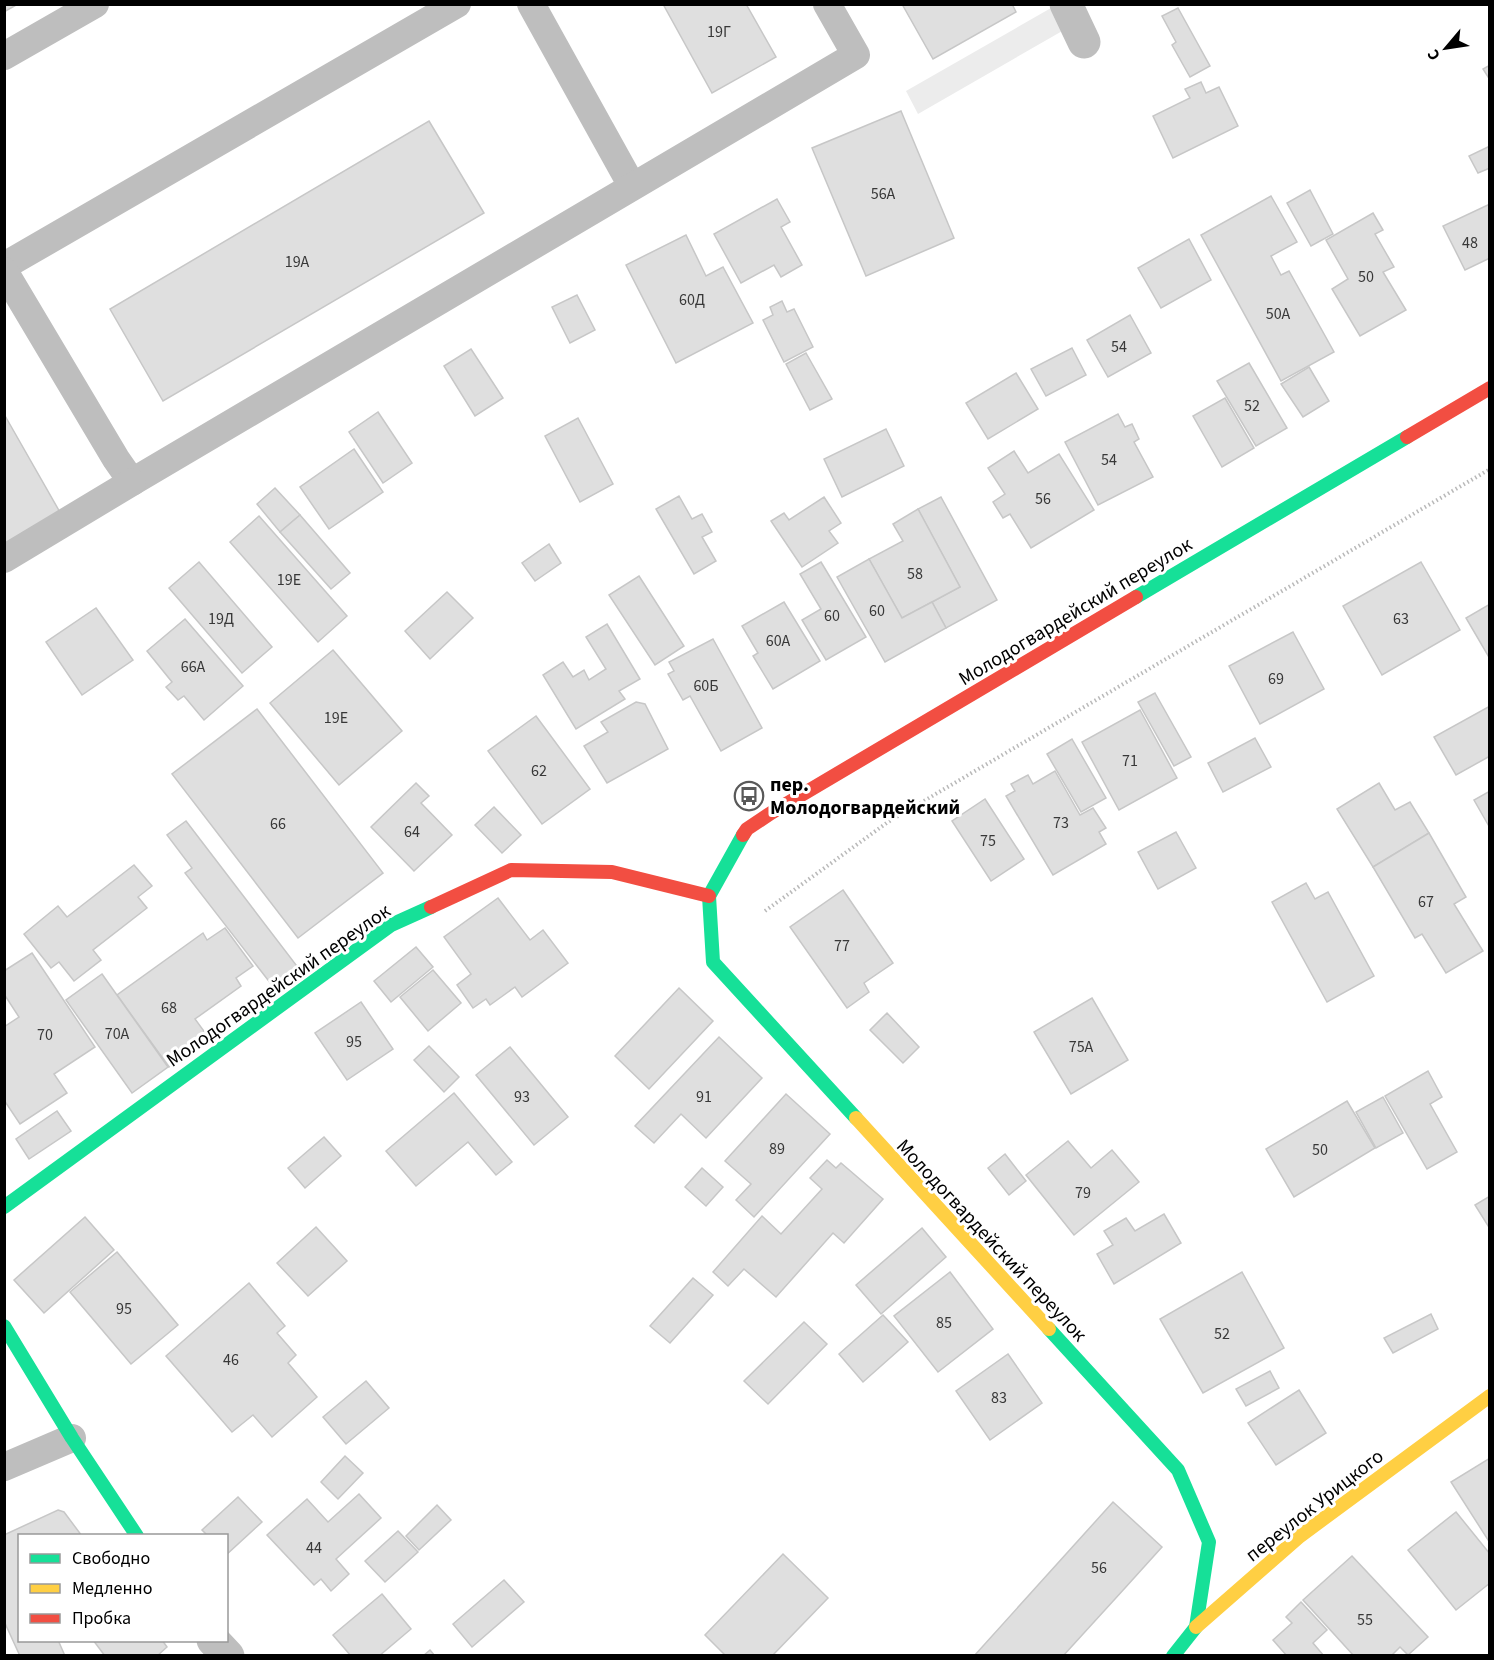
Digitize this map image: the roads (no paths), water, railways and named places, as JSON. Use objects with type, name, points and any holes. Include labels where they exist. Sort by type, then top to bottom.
[{"type":"main road","name":"Молодогвардейский переулок","points":[[1196,1627],[1209,1542],[1178,1470],[712,962],[709,896],[747,830],[763,819],[1490,388]]},
{"type":"main road","name":"Молодогвардейский переулок","points":[[4,1207],[391,925],[511,870],[612,872],[709,896]]},
{"type":"main road","points":[[4,1326],[72,1438],[136,1534]]},
{"type":"main road","name":"переулок Урицкого","points":[[1173,1656],[1196,1627],[1300,1536],[1490,1396]]},
{"type":"street","points":[[1066,4],[1084,42]]},
{"type":"street","points":[[214,1642],[228,1656]]},
{"type":"lane","points":[[4,56],[95,4]]},
{"type":"lane","points":[[4,266],[457,4]]},
{"type":"lane","points":[[531,4],[632,186]]},
{"type":"lane","points":[[4,559],[856,55],[827,4]]},
{"type":"lane","points":[[4,272],[132,482]]},
{"type":"lane","points":[[4,1467],[72,1438]]},
{"type":"place","name":"пер. Молодогвардейский","points":[[749,796]]}]
